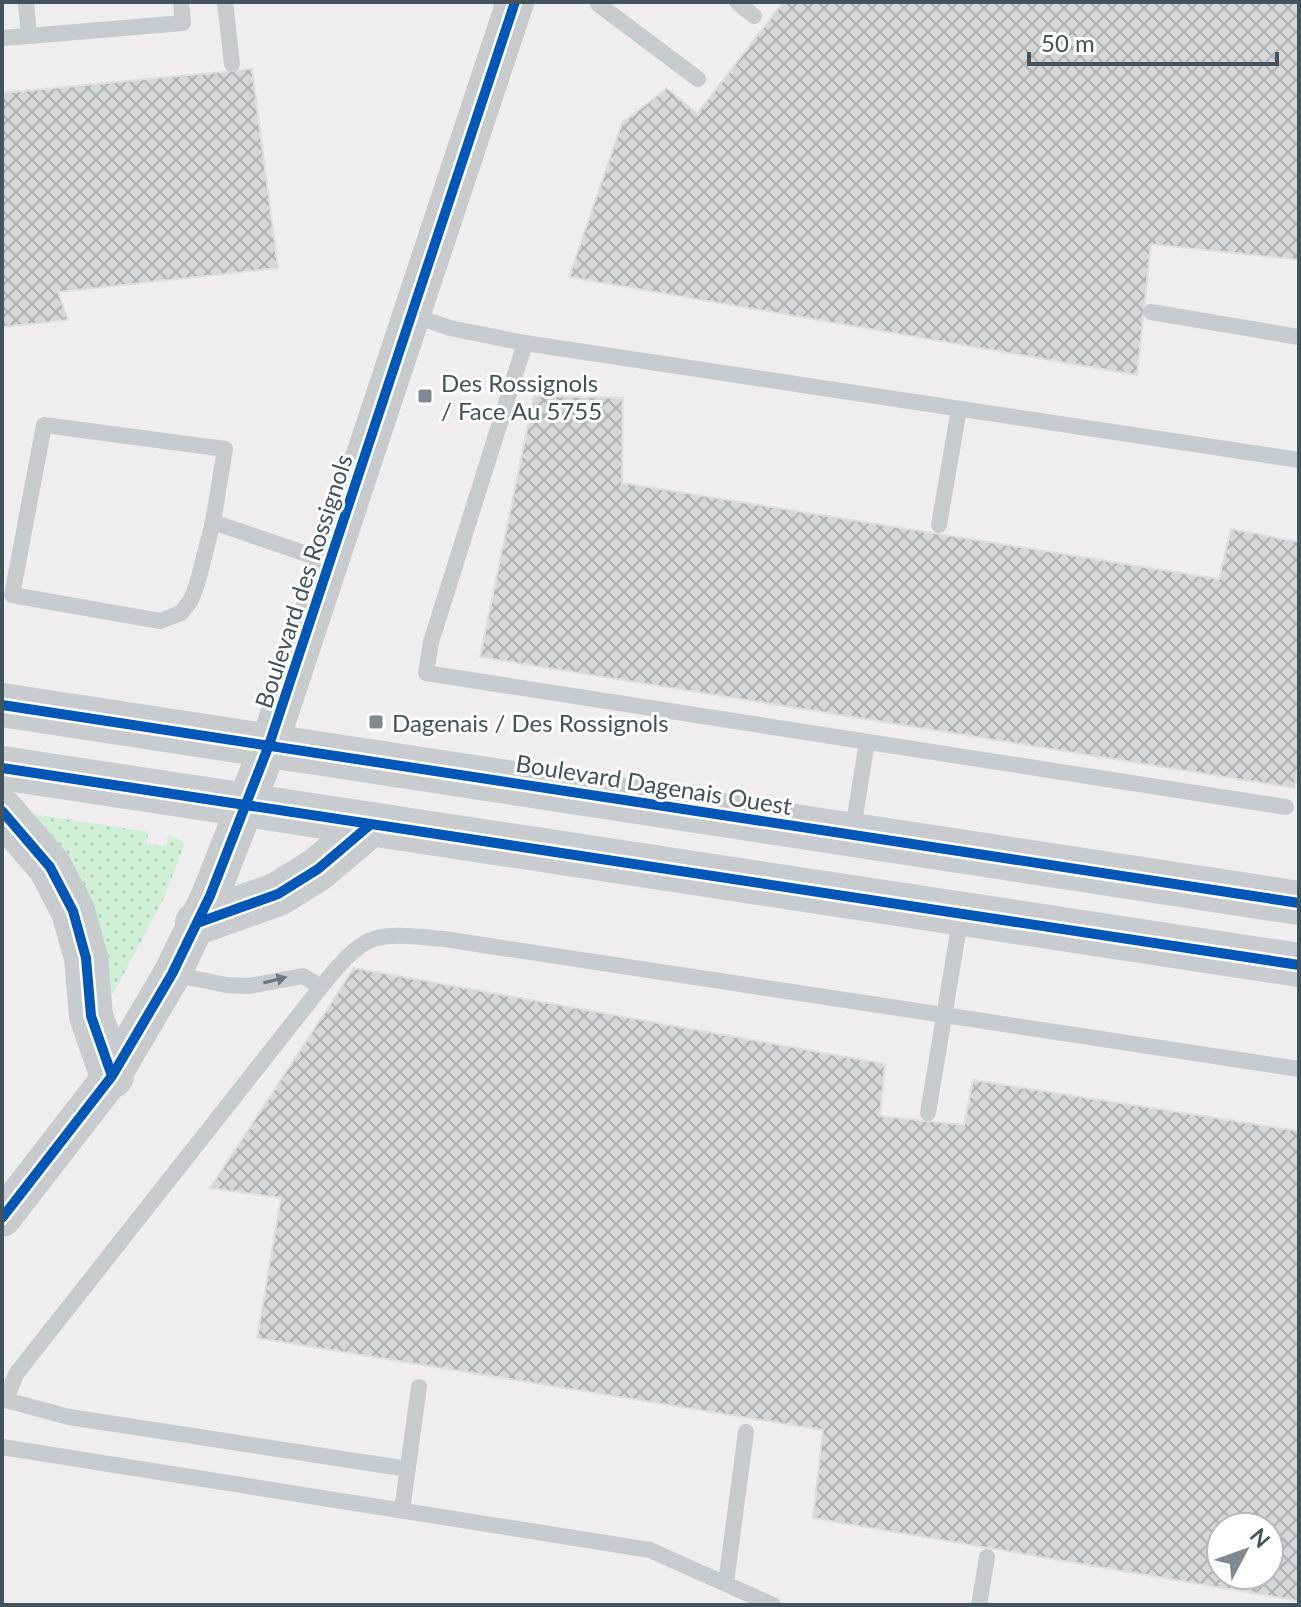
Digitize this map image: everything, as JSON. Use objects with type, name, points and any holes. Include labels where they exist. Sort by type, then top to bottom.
[{"type":"main road","name":"Boulevard Dagenais Ouest","points":[[2,705],[1299,903]]},
{"type":"main road","points":[[2,768],[1299,965]]},
{"type":"main road","points":[[2,811],[50,867],[73,911],[86,958],[91,1016],[112,1076]]},
{"type":"main road","points":[[197,923],[278,894],[318,869],[371,824]]},
{"type":"street","name":"Boulevard des Rossignols","points":[[2,1218],[112,1076],[172,974],[197,923],[269,745],[515,2]]},
{"type":"lane","points":[[26,2],[29,36]]},
{"type":"lane","points":[[2,38],[183,23],[181,2]]},
{"type":"lane","points":[[225,2],[232,64]]},
{"type":"lane","points":[[737,2],[754,16]]},
{"type":"lane","points":[[597,3],[698,79]]},
{"type":"lane","points":[[1151,312],[1299,337]]},
{"type":"lane","points":[[412,315],[450,328],[525,343],[1299,460]]},
{"type":"lane","points":[[525,343],[431,642],[426,673],[1286,807]]},
{"type":"lane","points":[[939,525],[959,409]]},
{"type":"lane","points":[[44,425],[225,449],[213,522],[191,600],[181,613],[171,619],[160,621],[7,595],[44,425]]},
{"type":"lane","points":[[213,522],[330,562]]},
{"type":"lane","points":[[852,835],[867,742]]},
{"type":"lane","points":[[928,1113],[961,914]]},
{"type":"lane","points":[[408,1469],[69,1417],[4,1399],[16,1374],[321,987],[357,946],[371,939],[409,936],[1299,1069]]},
{"type":"lane","points":[[172,974],[226,985],[249,986],[303,976],[321,987]]},
{"type":"lane","points":[[402,1510],[419,1387]]},
{"type":"lane","points":[[726,1583],[746,1432]]},
{"type":"lane","points":[[2,1447],[650,1550],[773,1605]]},
{"type":"lane","points":[[979,1605],[987,1557]]},
{"type":"green space","points":[[26,813],[148,832],[147,844],[166,846],[168,835],[185,842],[164,898],[113,994],[106,997]]},
{"type":"building","points":[[783,2],[1299,2],[1299,260],[1151,244],[1137,375],[569,277],[622,123],[667,88],[697,114]]},
{"type":"building","points":[[252,69],[278,268],[58,292],[68,320],[2,327],[2,93]]},
{"type":"building","points":[[534,396],[623,398],[622,483],[1219,579],[1231,529],[1299,542],[1299,763],[1294,788],[480,657]]},
{"type":"building","points":[[354,968],[885,1064],[880,1116],[964,1125],[973,1080],[1299,1131],[1299,1601],[1240,1591],[1285,1591],[1285,1511],[1205,1511],[1205,1585],[813,1518],[823,1430],[257,1338],[281,1198],[210,1188]]},
{"type":"cycle path","points":[[2,1218],[112,1076],[172,974],[210,896],[269,745],[515,2]]},
{"type":"cycle path","points":[[2,705],[1299,903]]},
{"type":"cycle path","points":[[2,768],[1299,965]]},
{"type":"cycle path","points":[[2,811],[50,867],[73,911],[86,958],[91,1016],[112,1076]]},
{"type":"cycle path","points":[[197,923],[278,894],[318,869],[371,824]]},
{"type":"place","name":"Des Rossignols / Face Au 5755","points":[[425,396]]},
{"type":"place","name":"Dagenais / Des Rossignols","points":[[376,722]]}]
